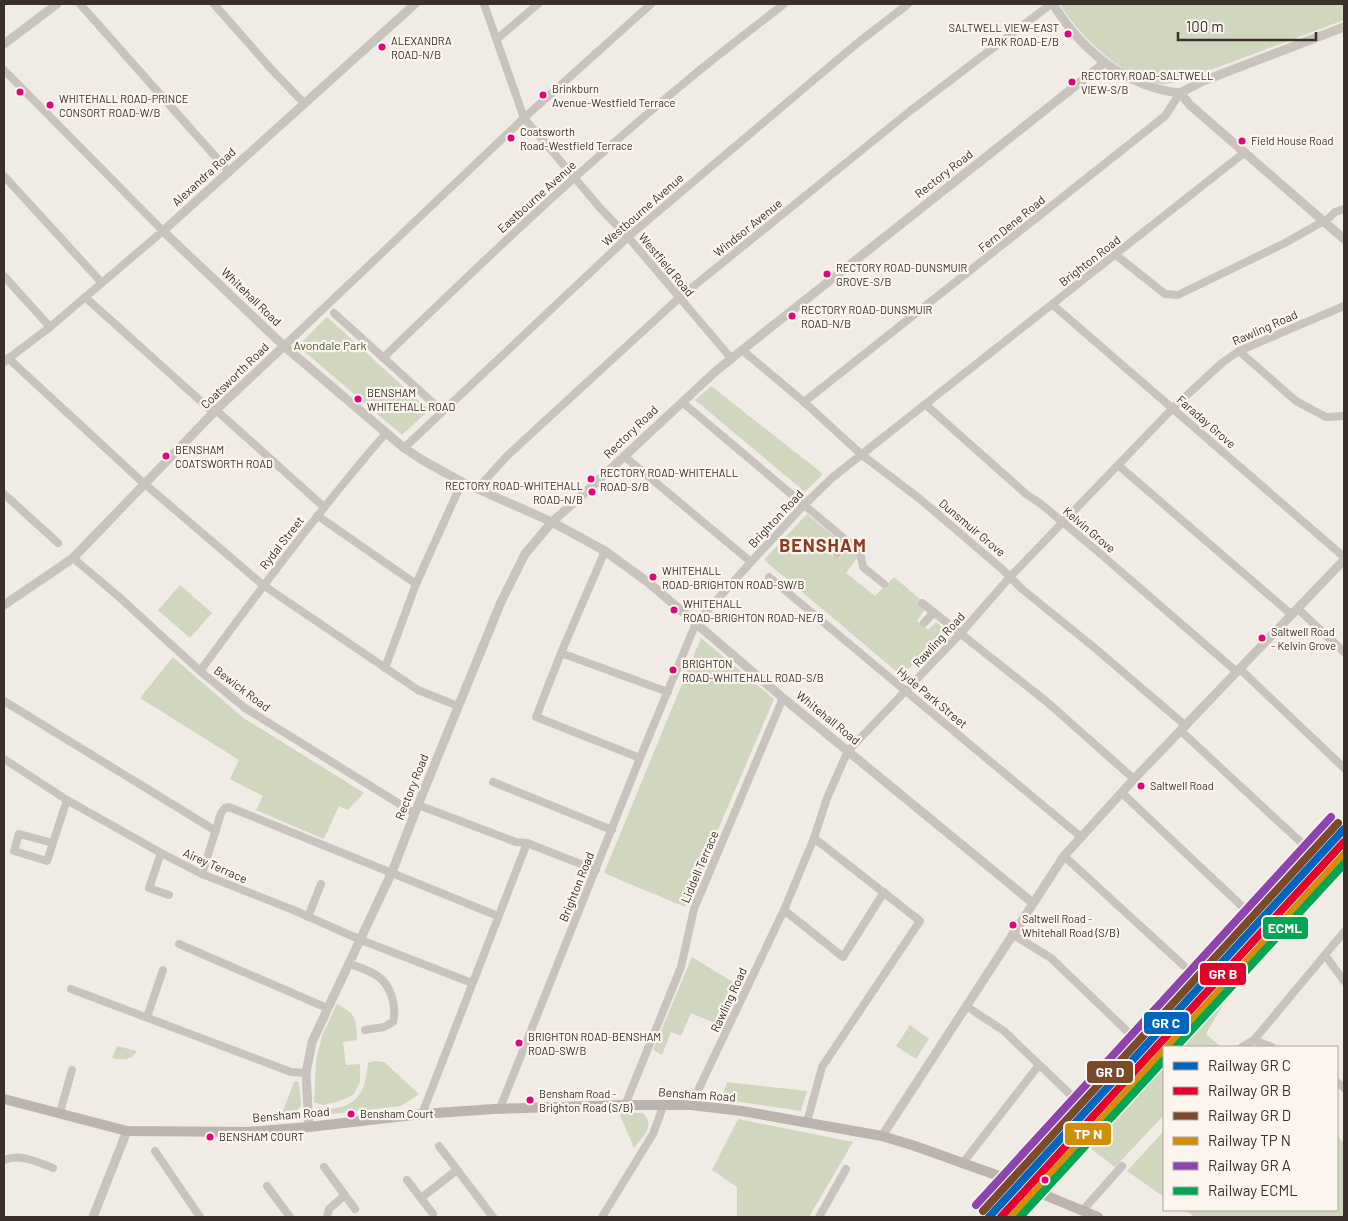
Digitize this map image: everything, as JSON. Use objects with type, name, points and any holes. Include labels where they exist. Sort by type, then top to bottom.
[{"type":"main road","name":"Bensham Road","points":[[4,1099],[60,1112],[127,1131],[247,1132],[500,1108],[625,1104],[692,1105],[742,1111],[882,1136],[999,1176],[1098,1217]]},
{"type":"street","points":[[4,44],[58,4]]},
{"type":"street","points":[[80,4],[229,172]]},
{"type":"street","points":[[214,4],[304,103]]},
{"type":"street","name":"Alexandra Road","points":[[6,360],[50,327],[163,231],[345,65],[415,4]]},
{"type":"street","points":[[484,4],[524,118]]},
{"type":"street","points":[[497,39],[538,4]]},
{"type":"street","name":"Coatsworth Road","points":[[4,606],[74,558],[215,412],[524,118],[651,4]]},
{"type":"street","name":"Eastbourne Avenue","points":[[383,358],[498,247],[575,178],[689,79],[784,4]]},
{"type":"street","name":"Westbourne Avenue","points":[[404,448],[628,237],[841,57],[908,4]]},
{"type":"street","points":[[1052,4],[1070,30],[1104,62],[1144,85],[1155,89],[1180,93],[1203,81],[1344,27]]},
{"type":"street","name":"Windsor Avenue","points":[[477,489],[508,455],[679,298],[910,112],[1052,4]]},
{"type":"street","name":"Rectory Road","points":[[309,1127],[306,1073],[312,1042],[392,872],[501,602],[515,570],[525,554],[552,522],[731,358],[1079,84],[1104,62]]},
{"type":"street","name":"Whitehall Road","points":[[4,70],[163,231],[284,346],[404,448],[424,462],[462,482],[552,522],[606,551],[649,584],[1032,903]]},
{"type":"street","points":[[1180,93],[1190,105],[1344,239]]},
{"type":"street","name":"Fern Dene Road","points":[[804,402],[1165,116],[1180,93]]},
{"type":"street","name":"Westfield Road","points":[[524,118],[600,209],[628,237],[731,358]]},
{"type":"street","name":"Brighton Road","points":[[500,1108],[696,623],[804,505],[834,477],[1245,152]]},
{"type":"street","points":[[4,176],[102,283]]},
{"type":"street","points":[[1116,255],[1165,294],[1178,295],[1285,243],[1329,218],[1335,212],[1344,209]]},
{"type":"street","points":[[4,276],[50,327]]},
{"type":"street","points":[[85,297],[324,507]]},
{"type":"street","name":"Faraday Grove","points":[[1053,305],[1344,558]]},
{"type":"street","name":"Rawling Road","points":[[692,1105],[784,910],[814,838],[827,798],[848,750],[961,633],[1010,577],[1172,408],[1223,362],[1239,351],[1344,306]]},
{"type":"street","points":[[334,314],[442,411]]},
{"type":"street","name":"Dunsmuir Grove","points":[[742,350],[804,402],[862,455],[920,499],[1022,589],[1096,649],[1184,728],[1306,847]]},
{"type":"street","points":[[1239,351],[1296,401],[1326,417],[1344,416]]},
{"type":"street","points":[[6,360],[263,585],[418,690],[458,706]]},
{"type":"street","points":[[682,402],[860,552],[863,567],[884,584]]},
{"type":"street","name":"Kelvin Grove","points":[[926,405],[973,449],[1026,494],[1063,522],[1239,671],[1344,768]]},
{"type":"street","name":"Rydal Street","points":[[200,671],[263,585],[324,507],[386,433]]},
{"type":"street","points":[[624,456],[751,562]]},
{"type":"street","points":[[1118,465],[1344,652]]},
{"type":"street","points":[[385,668],[416,584],[462,482]]},
{"type":"street","points":[[4,494],[58,543]]},
{"type":"street","points":[[318,516],[416,584]]},
{"type":"street","points":[[836,554],[842,538]]},
{"type":"street","points":[[606,551],[561,653],[536,717],[640,758]]},
{"type":"street","name":"Bewick Road","points":[[74,558],[200,671],[245,708],[416,809],[516,842],[527,843],[596,870]]},
{"type":"street","points":[[882,1136],[1064,856],[1344,558]]},
{"type":"street","name":"Hyde Park Street","points":[[769,576],[1081,837]]},
{"type":"street","points":[[922,604],[1047,702],[1134,780]]},
{"type":"street","points":[[924,624],[933,613]]},
{"type":"street","points":[[561,653],[668,692]]},
{"type":"street","name":"Liddell Terrace","points":[[625,1104],[681,967],[694,909],[784,698]]},
{"type":"street","points":[[4,701],[216,831]]},
{"type":"street","name":"Airey Terrace","points":[[4,759],[67,800],[202,874],[361,940],[472,983]]},
{"type":"street","points":[[493,782],[612,830]]},
{"type":"street","points":[[1122,793],[1247,911]]},
{"type":"street","points":[[53,843],[19,834],[14,851],[48,861],[67,800]]},
{"type":"street","points":[[202,874],[222,813],[225,808],[229,807],[498,916]]},
{"type":"street","points":[[807,1122],[822,1067],[920,921],[814,838]]},
{"type":"street","points":[[422,1114],[527,843]]},
{"type":"street","points":[[161,853],[149,888],[169,895]]},
{"type":"street","points":[[1064,856],[1182,965]]},
{"type":"street","points":[[308,917],[321,884]]},
{"type":"street","points":[[784,910],[843,958],[884,892]]},
{"type":"street","points":[[1244,1046],[1254,1040],[1344,932]]},
{"type":"street","points":[[1012,934],[1051,958],[1129,1033]]},
{"type":"street","points":[[179,944],[327,1008]]},
{"type":"street","points":[[1325,954],[1344,981]]},
{"type":"street","points":[[350,964],[377,975],[386,986],[393,1000],[395,1012],[393,1022],[365,1030]]},
{"type":"street","points":[[147,1017],[163,970]]},
{"type":"street","points":[[71,989],[291,1072],[306,1073]]},
{"type":"street","points":[[966,1006],[1004,1031],[1075,1098]]},
{"type":"street","points":[[1254,1040],[1269,1046]]},
{"type":"street","points":[[962,1164],[1039,1065]]},
{"type":"street","points":[[60,1112],[72,1070]]},
{"type":"street","points":[[602,1217],[653,1134],[664,1104]]},
{"type":"street","points":[[93,1217],[127,1131]]},
{"type":"street","points":[[439,1146],[493,1217]]},
{"type":"street","points":[[155,1150],[200,1217]]},
{"type":"street","points":[[4,1160],[9,1158],[27,1158],[53,1168]]},
{"type":"street","points":[[1083,1210],[1122,1166]]},
{"type":"street","points":[[324,1167],[356,1209]]},
{"type":"street","points":[[819,1217],[846,1169]]},
{"type":"street","points":[[420,1198],[457,1170]]},
{"type":"street","points":[[408,1180],[432,1214]]},
{"type":"street","points":[[267,1186],[290,1217]]},
{"type":"street","points":[[327,1217],[329,1209],[345,1195]]},
{"type":"green space","points":[[1060,4],[1344,4],[1344,20],[1181,81],[1163,84],[1133,75],[1118,65],[1090,42]]},
{"type":"green space","name":"Avondale Park","points":[[327,317],[429,410],[402,435],[298,346]]},
{"type":"green space","points":[[711,386],[823,474],[805,492],[695,400]]},
{"type":"green space","points":[[807,514],[835,537],[836,541],[831,556],[840,558],[842,553],[854,551],[858,557],[846,573],[875,596],[894,577],[920,599],[917,602],[924,610],[917,621],[928,630],[936,622],[946,630],[902,676],[764,560]]},
{"type":"green space","points":[[180,585],[212,613],[190,638],[158,610]]},
{"type":"green space","points":[[701,638],[774,699],[685,907],[604,873]]},
{"type":"green space","points":[[173,657],[242,717],[364,793],[348,810],[339,806],[324,839],[256,810],[263,796],[230,779],[239,760],[140,698]]},
{"type":"green space","points":[[1305,855],[1310,860],[1028,1167],[1017,1165],[1119,1056],[1141,1024],[1184,971],[1208,956]]},
{"type":"green space","points":[[692,957],[736,984],[717,1024],[691,1013],[681,1036],[671,1032],[662,1055],[653,1050]]},
{"type":"green space","points":[[1224,980],[1233,987],[1206,1034],[1220,1046],[1168,1046]]},
{"type":"green space","points":[[337,1004],[348,1011],[354,1018],[357,1040],[343,1042],[346,1065],[360,1064],[360,1082],[353,1095],[340,1101],[323,1105],[314,1102],[316,1060],[322,1036]]},
{"type":"green space","points":[[910,1025],[929,1039],[916,1059],[896,1046]]},
{"type":"green space","points":[[117,1046],[137,1051],[129,1058],[112,1058]]},
{"type":"green space","points":[[1163,1052],[1163,1116],[1115,1167],[1077,1138]]},
{"type":"green space","points":[[374,1061],[384,1062],[419,1094],[401,1106],[324,1115],[323,1110],[344,1106],[357,1098],[364,1084],[368,1063]]},
{"type":"green space","points":[[297,1081],[299,1083],[301,1105],[292,1115],[285,1116],[283,1111],[294,1082]]},
{"type":"green space","points":[[727,1082],[807,1091],[801,1111],[721,1099]]},
{"type":"green space","points":[[619,1113],[642,1113],[646,1117],[648,1122],[647,1131],[634,1148]]},
{"type":"green space","points":[[738,1119],[853,1142],[809,1217],[737,1217],[737,1187],[712,1170]]},
{"type":"green space","points":[[1163,1132],[1163,1196],[1127,1171]]},
{"type":"green space","points":[[1338,1137],[1344,1143],[1344,1217],[1195,1217],[1186,1211],[1338,1211]]},
{"type":"transit line","points":[[976,1205],[1331,817]]},
{"type":"transit line","points":[[983,1211],[1338,823]]},
{"type":"transit line","points":[[989,1217],[1344,829]]},
{"type":"transit line","points":[[1001,1217],[1344,842]]},
{"type":"transit line","points":[[1169,1046],[1344,855]]},
{"type":"transit line","points":[[1012,1217],[1163,1052]]},
{"type":"rail line","name":"ECML","points":[[1177,1046],[1344,864]]},
{"type":"rail line","name":"ECML","points":[[1020,1217],[1163,1061]]},
{"type":"place","name":"SALTWELL VIEW-EAST PARK ROAD-E/B","points":[[1068,34]]},
{"type":"place","name":"ALEXANDRA ROAD-N/B","points":[[382,47]]},
{"type":"place","name":"RECTORY ROAD-SALTWELL VIEW-S/B","points":[[1072,82]]},
{"type":"place","name":"Brinkburn Avenue-Westfield Terrace","points":[[543,95]]},
{"type":"place","name":"WHITEHALL ROAD-PRINCE CONSORT ROAD-W/B","points":[[50,105]]},
{"type":"place","name":"Coatsworth Road-Westfield Terrace","points":[[511,138]]},
{"type":"place","name":"Field House Road","points":[[1242,141]]},
{"type":"place","name":"RECTORY ROAD-DUNSMUIR GROVE-S/B","points":[[827,274]]},
{"type":"place","name":"RECTORY ROAD-DUNSMUIR ROAD-N/B","points":[[792,316]]},
{"type":"place","name":"BENSHAM WHITEHALL ROAD","points":[[358,399]]},
{"type":"place","name":"BENSHAM COATSWORTH ROAD","points":[[166,456]]},
{"type":"place","name":"RECTORY ROAD-WHITEHALL ROAD-S/B","points":[[591,479]]},
{"type":"place","name":"RECTORY ROAD-WHITEHALL ROAD-N/B","points":[[592,492]]},
{"type":"place","name":"WHITEHALL ROAD-BRIGHTON ROAD-SW/B","points":[[653,577]]},
{"type":"place","name":"WHITEHALL ROAD-BRIGHTON ROAD-NE/B","points":[[674,610]]},
{"type":"place","name":"Saltwell Road - Kelvin Grove","points":[[1262,638]]},
{"type":"place","name":"BRIGHTON ROAD-WHITEHALL ROAD-S/B","points":[[673,670]]},
{"type":"place","name":"Saltwell Road","points":[[1141,786]]},
{"type":"place","name":"Saltwell Road - Whitehall Road (S/B)","points":[[1013,925]]},
{"type":"place","name":"BRIGHTON ROAD-BENSHAM ROAD-SW/B","points":[[519,1043]]},
{"type":"place","name":"Bensham Road - Brighton Road (S/B)","points":[[530,1100]]},
{"type":"place","name":"Bensham Court","points":[[351,1114]]},
{"type":"place","name":"BENSHAM COURT","points":[[210,1137]]},
{"type":"district","name":"BENSHAM","points":[[823,546]]}]
